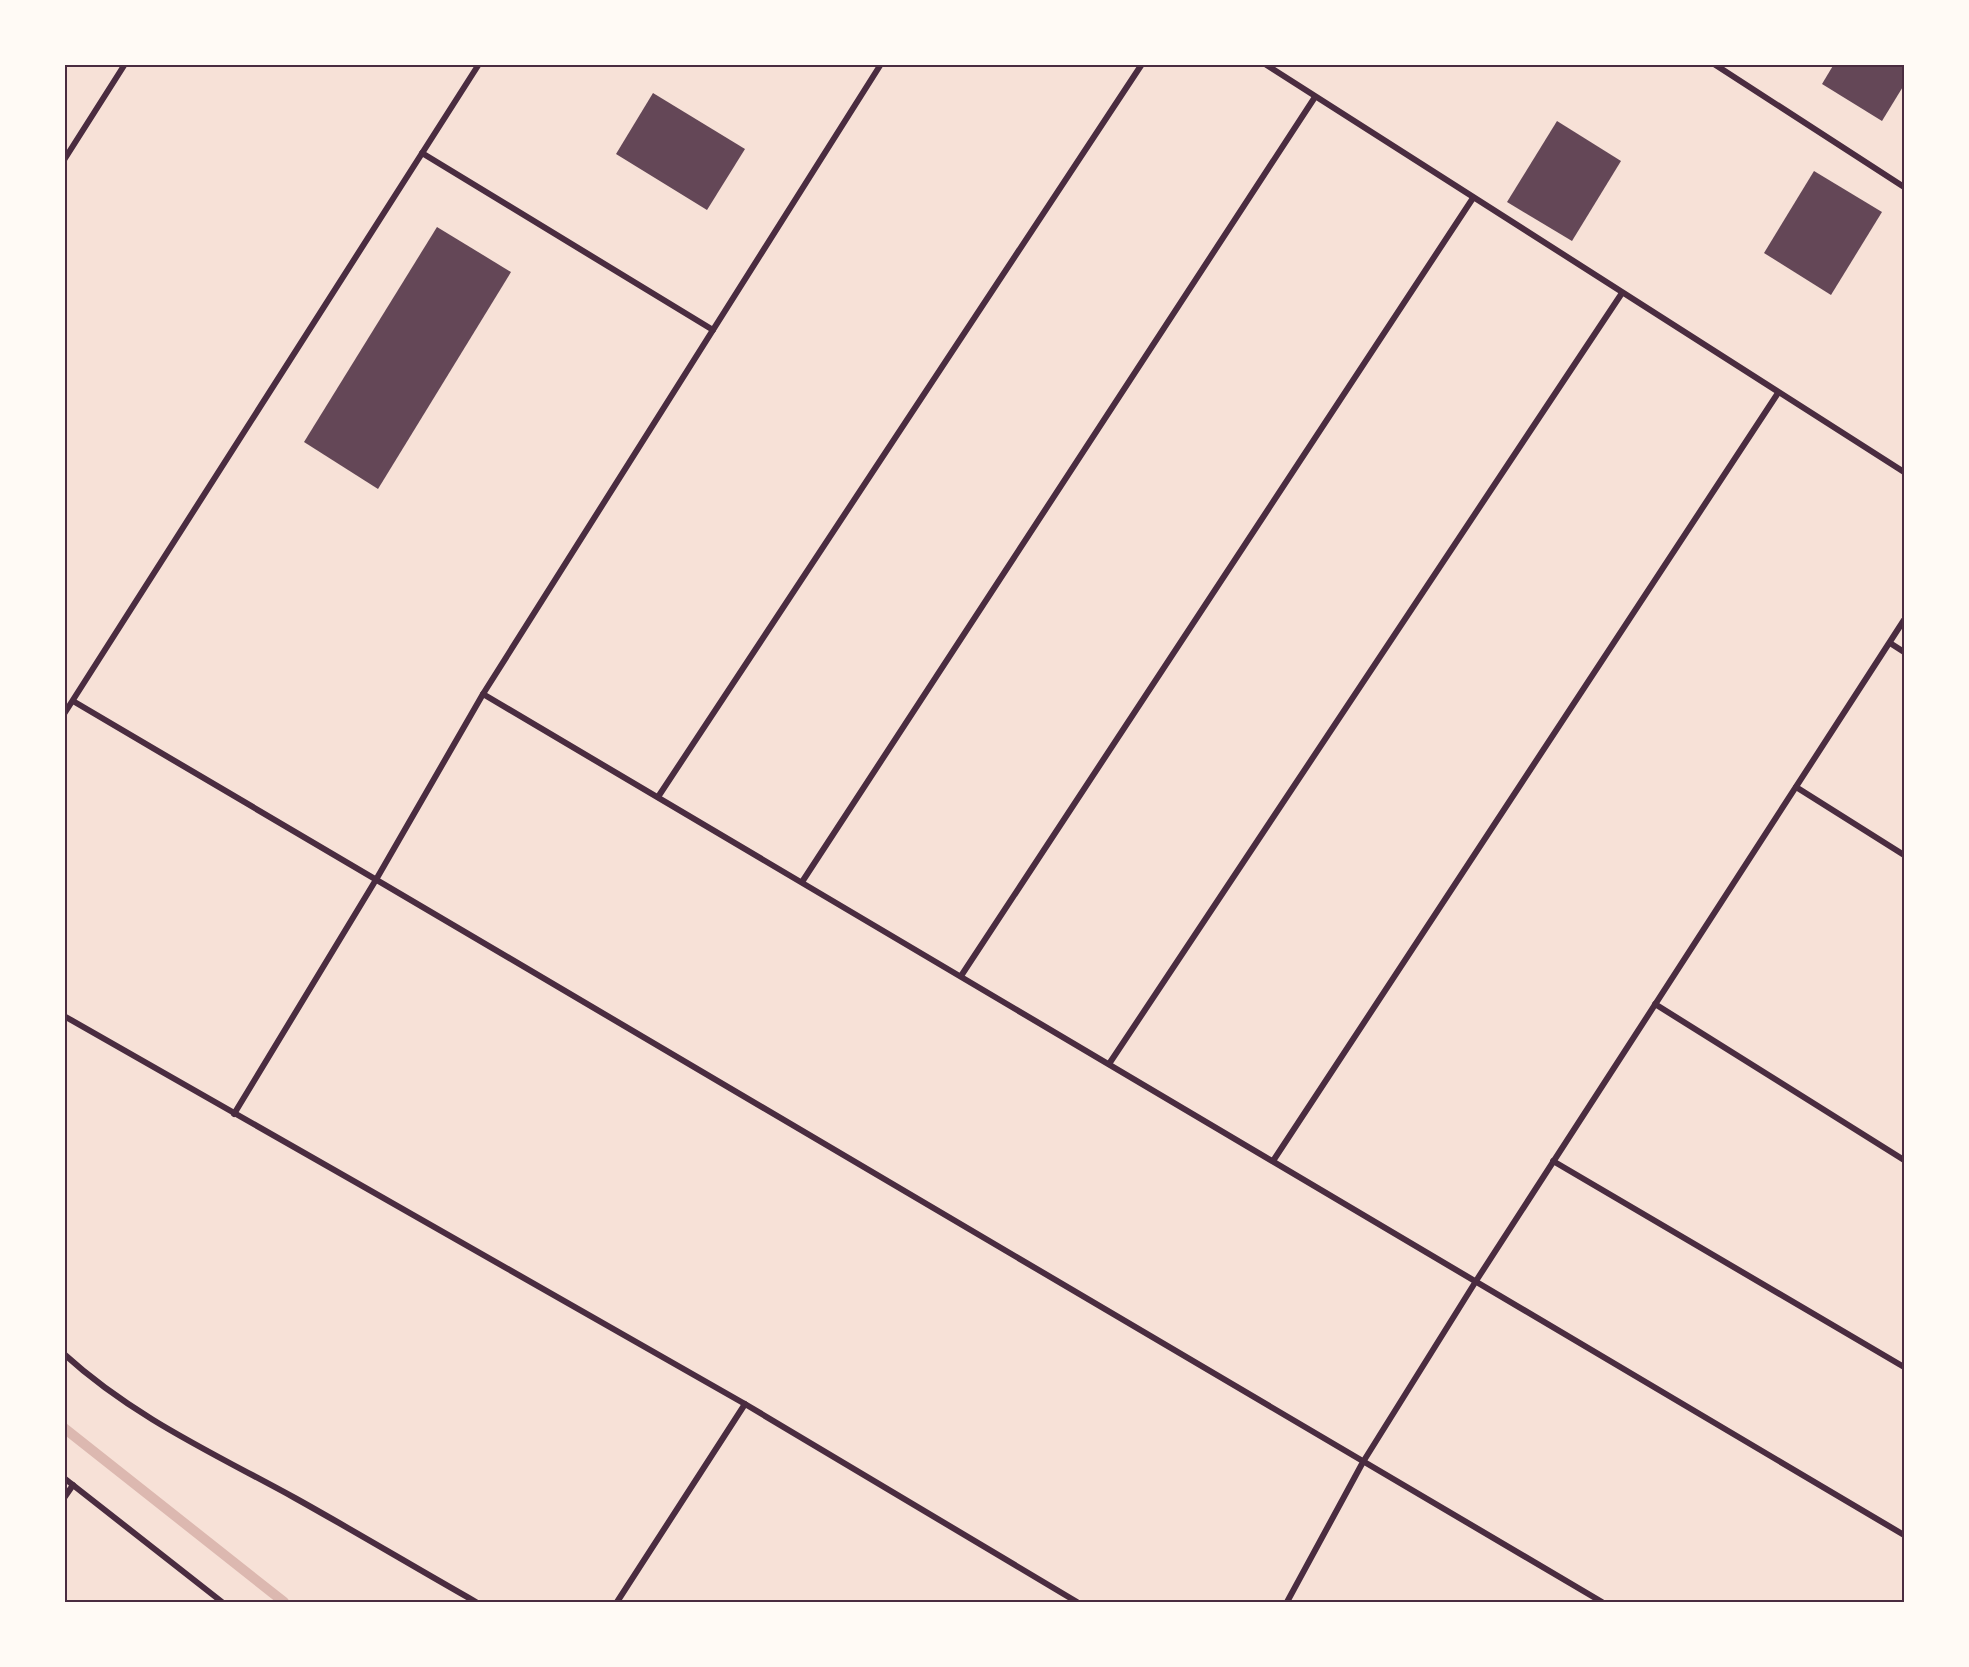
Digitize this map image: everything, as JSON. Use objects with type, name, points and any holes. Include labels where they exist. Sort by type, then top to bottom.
[{"type":"street","points":[[64,160],[125,64]]},
{"type":"street","points":[[64,714],[479,64]]},
{"type":"street","points":[[234,1114],[376,878],[483,693],[881,64]]},
{"type":"street","points":[[658,797],[1142,64]]},
{"type":"street","points":[[1265,64],[1905,472]]},
{"type":"street","points":[[1714,64],[1905,187]]},
{"type":"street","points":[[802,882],[1315,97]]},
{"type":"street","points":[[422,153],[713,330]]},
{"type":"street","points":[[961,976],[1473,198]]},
{"type":"street","points":[[1109,1064],[1622,293]]},
{"type":"street","points":[[1273,1161],[1778,393]]},
{"type":"street","points":[[1287,1602],[1363,1462],[1476,1281],[1905,620]]},
{"type":"street","points":[[1890,643],[1905,652]]},
{"type":"street","points":[[483,693],[1905,1535]]},
{"type":"street","points":[[73,701],[1602,1602]]},
{"type":"street","points":[[1796,787],[1905,855]]},
{"type":"street","points":[[1655,1004],[1905,1160]]},
{"type":"street","points":[[64,1016],[745,1404],[1077,1602]]},
{"type":"street","points":[[1553,1161],[1905,1367]]},
{"type":"street","points":[[64,1354],[120,1400],[189,1443],[295,1498],[476,1602]]},
{"type":"street","points":[[617,1602],[745,1404]]},
{"type":"street","points":[[64,1478],[222,1602]]},
{"type":"street","points":[[64,1498],[73,1485]]},
{"type":"building","points":[[1834,64],[1904,64],[1904,85],[1882,121],[1822,84]]},
{"type":"building","points":[[653,93],[745,149],[707,210],[616,154]]},
{"type":"building","points":[[1557,121],[1621,161],[1572,241],[1507,202]]},
{"type":"building","points":[[1814,171],[1882,212],[1831,295],[1764,253]]},
{"type":"building","points":[[437,227],[511,272],[378,489],[304,442]]},
{"type":"waterway","points":[[64,1428],[284,1602]]}]
